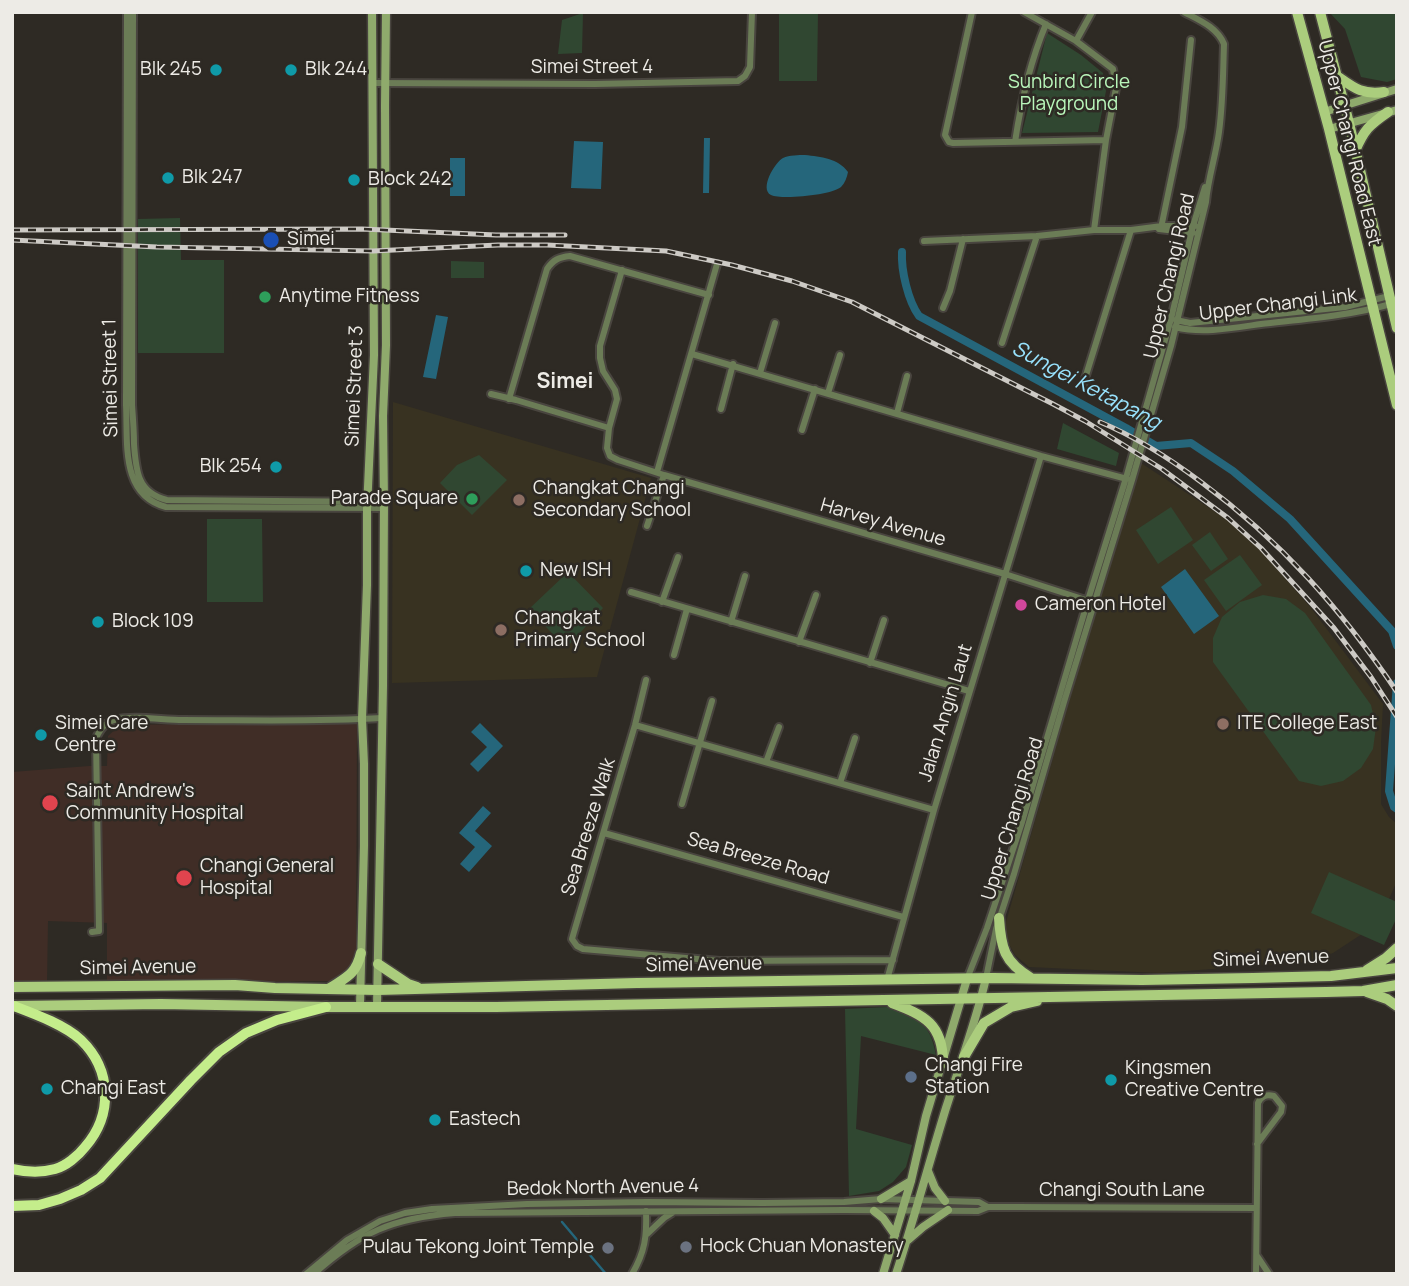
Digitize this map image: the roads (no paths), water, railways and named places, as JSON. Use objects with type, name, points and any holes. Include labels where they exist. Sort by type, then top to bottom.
[{"type":"highway","points":[[12,1169],[37,1172],[57,1168],[79,1154],[95,1136],[105,1110],[104,1081],[96,1059],[80,1039],[59,1026],[13,1006]]},
{"type":"highway","points":[[12,1206],[39,1205],[60,1199],[100,1178],[219,1052],[246,1033],[277,1020],[326,1007]]},
{"type":"main road","name":"Simei Street 3","points":[[360,1006],[364,864],[362,719],[374,355],[372,12]]},
{"type":"main road","name":"Simei Street 3","points":[[377,1006],[386,345],[386,12]]},
{"type":"main road","name":"Upper Changi Road East","points":[[1297,12],[1329,129],[1397,405]]},
{"type":"main road","name":"Upper Changi Road East","points":[[1320,12],[1397,328]]},
{"type":"main road","points":[[1337,76],[1371,94],[1397,89]]},
{"type":"main road","points":[[1324,112],[1384,92]]},
{"type":"main road","points":[[1329,129],[1392,111]]},
{"type":"main road","points":[[1355,151],[1364,130],[1392,111]]},
{"type":"main road","points":[[364,764],[372,755],[382,754]]},
{"type":"main road","points":[[999,918],[1001,942],[1009,961],[1017,970],[1031,978]]},
{"type":"main road","points":[[1363,972],[1397,948]]},
{"type":"main road","points":[[329,988],[354,971],[361,953]]},
{"type":"main road","points":[[378,964],[408,984],[421,988]]},
{"type":"main road","name":"Simei Avenue","points":[[12,987],[235,985],[378,990],[624,983],[985,978],[1254,978],[1331,976],[1397,968]]},
{"type":"main road","name":"Upper Changi Road","points":[[896,1274],[964,1057],[985,978]]},
{"type":"main road","name":"Upper Changi Road","points":[[883,1274],[967,979]]},
{"type":"main road","name":"Simei Avenue","points":[[13,1006],[161,1004],[496,1007],[1363,991],[1397,985]]},
{"type":"main road","points":[[1363,991],[1387,999],[1397,1006]]},
{"type":"main road","points":[[964,1057],[984,1023],[994,1016],[1011,1007],[1058,996]]},
{"type":"main road","points":[[887,1001],[918,1013],[930,1022],[943,1053],[943,1063]]},
{"type":"main road","points":[[928,1171],[935,1188],[945,1201]]},
{"type":"main road","points":[[881,1199],[911,1181]]},
{"type":"main road","points":[[907,1241],[948,1210]]},
{"type":"main road","points":[[874,1211],[883,1218],[895,1235]]},
{"type":"street","name":"Simei Street 1","points":[[127,12],[126,405],[130,468],[134,483],[146,499],[166,507],[384,505]]},
{"type":"street","name":"Simei Street 1","points":[[133,12],[132,405],[136,467],[140,481],[150,494],[167,500],[367,505]]},
{"type":"street","name":"Simei Street 4","points":[[372,82],[596,84],[737,81],[745,76],[750,67],[752,12]]},
{"type":"street","points":[[972,12],[945,135],[948,142],[1106,140]]},
{"type":"street","points":[[1024,12],[1076,41],[1113,69],[1116,88],[1094,230]]},
{"type":"street","points":[[1076,41],[1093,12]]},
{"type":"street","name":"Upper Changi Road","points":[[967,979],[988,928],[1129,479],[1174,323],[1196,229],[1206,202],[1218,134],[1224,44],[1215,30],[1184,12]]},
{"type":"street","points":[[1015,142],[1018,117],[1035,51],[1046,24]]},
{"type":"street","points":[[1160,228],[1182,127],[1191,40]]},
{"type":"street","points":[[924,241],[1037,236],[1094,230],[1196,229]]},
{"type":"street","points":[[1083,385],[1131,230]]},
{"type":"street","points":[[1002,343],[1037,236]]},
{"type":"street","points":[[943,308],[963,239]]},
{"type":"street","points":[[509,398],[551,263],[563,257],[570,257],[709,295]]},
{"type":"street","points":[[647,526],[717,264]]},
{"type":"street","points":[[491,394],[609,428],[617,399],[615,390],[603,371],[600,345],[622,270]]},
{"type":"street","name":"Upper Changi Link","points":[[1174,323],[1372,305],[1390,300]]},
{"type":"street","points":[[761,373],[775,323]]},
{"type":"street","points":[[692,354],[1129,479]]},
{"type":"street","points":[[828,393],[840,355]]},
{"type":"street","points":[[721,409],[733,364]]},
{"type":"street","points":[[897,413],[907,376]]},
{"type":"street","points":[[802,430],[815,389]]},
{"type":"street","name":"Harvey Avenue","points":[[609,428],[607,448],[610,456],[618,460],[1091,601]]},
{"type":"street","name":"Jalan Angin Laut","points":[[887,980],[934,810],[1041,456]]},
{"type":"street","points":[[662,602],[678,557]]},
{"type":"street","points":[[731,622],[745,576]]},
{"type":"street","points":[[631,592],[969,691]]},
{"type":"street","points":[[799,642],[816,595]]},
{"type":"street","name":"Upper Changi Road","points":[[985,978],[999,918],[1014,874],[1091,601]]},
{"type":"street","points":[[674,655],[687,610]]},
{"type":"street","points":[[870,663],[884,620]]},
{"type":"street","name":"Sea Breeze Walk","points":[[646,680],[572,939],[577,946],[583,950],[720,961],[893,960]]},
{"type":"street","points":[[682,804],[712,701]]},
{"type":"street","points":[[92,932],[99,932],[96,738],[107,723],[116,719],[382,718]]},
{"type":"street","points":[[635,725],[934,810]]},
{"type":"street","points":[[766,762],[779,727]]},
{"type":"street","points":[[840,783],[855,738]]},
{"type":"street","name":"Sea Breeze Road","points":[[604,832],[903,917]]},
{"type":"street","points":[[1256,1274],[1256,1208],[1257,1144],[1258,1103],[1264,1096],[1274,1096],[1282,1106],[1281,1112],[1257,1144]]},
{"type":"street","name":"Changi South Lane","points":[[920,1200],[979,1202],[988,1207]]},
{"type":"street","name":"Bedok North Avenue 4","points":[[306,1274],[347,1240],[380,1221],[405,1213],[432,1209],[646,1202],[920,1200]]},
{"type":"street","points":[[632,1274],[641,1259],[647,1234],[646,1202]]},
{"type":"street","name":"Changi South Lane","points":[[917,1210],[978,1211],[988,1207],[1256,1208]]},
{"type":"street","name":"Bedok North Avenue 4","points":[[314,1274],[351,1244],[384,1226],[455,1213],[917,1210]]},
{"type":"street","points":[[647,1234],[674,1212]]},
{"type":"street","points":[[1256,1255],[1269,1274]]},
{"type":"water","points":[[704,138],[710,138],[709,193],[703,193]]},
{"type":"water","points":[[574,141],[603,142],[601,189],[571,188]]},
{"type":"water","points":[[794,155],[829,159],[844,167],[848,172],[841,187],[807,196],[771,195],[767,182],[780,160]]},
{"type":"water","points":[[450,158],[465,158],[465,196],[450,196]]},
{"type":"water","points":[[436,315],[448,317],[436,379],[423,377]]},
{"type":"water","points":[[1185,569],[1219,616],[1194,634],[1161,587]]},
{"type":"water","points":[[480,723],[503,746],[478,772],[470,764],[487,747],[471,732]]},
{"type":"water","points":[[483,806],[491,813],[475,831],[492,846],[469,872],[460,864],[475,847],[459,833]]},
{"type":"waterway","name":"Sungei Ketapang","points":[[902,252],[906,285],[919,316],[1156,446],[1191,443],[1233,471],[1290,519],[1392,631],[1397,646]]},
{"type":"waterway","name":"Sungei Ketapang","points":[[1397,683],[1389,791],[1397,809]]},
{"type":"waterway","points":[[562,1222],[606,1274]]},
{"type":"railway","points":[[12,230],[362,229],[565,235]]},
{"type":"railway","points":[[12,240],[157,247],[373,251],[498,245],[666,251],[792,281],[852,302],[1053,404],[1162,469],[1228,518],[1261,548],[1334,628],[1397,717]]},
{"type":"railway","points":[[1100,422],[1139,441],[1177,465],[1258,528],[1308,578],[1354,632],[1397,692]]},
{"type":"place","name":"Blk 245","points":[[216,70]]},
{"type":"place","name":"Blk 244","points":[[291,70]]},
{"type":"place","name":"Blk 247","points":[[168,178]]},
{"type":"place","name":"Block 242","points":[[354,180]]},
{"type":"place","name":"Simei","points":[[271,240]]},
{"type":"place","name":"Anytime Fitness","points":[[265,297]]},
{"type":"place","name":"Blk 254","points":[[276,467]]},
{"type":"place","name":"Parade Square","points":[[472,499]]},
{"type":"place","name":"Changkat Changi Secondary School","points":[[519,500]]},
{"type":"place","name":"New ISH","points":[[526,571]]},
{"type":"place","name":"Cameron Hotel","points":[[1021,605]]},
{"type":"place","name":"Block 109","points":[[98,622]]},
{"type":"place","name":"Changkat Primary School","points":[[501,630]]},
{"type":"place","name":"ITE College East","points":[[1223,724]]},
{"type":"place","name":"Simei Care Centre","points":[[41,735]]},
{"type":"place","name":"Saint Andrew's Community Hospital","points":[[50,803]]},
{"type":"place","name":"Changi General Hospital","points":[[184,878]]},
{"type":"place","name":"Changi Fire Station","points":[[911,1077]]},
{"type":"place","name":"Kingsmen Creative Centre","points":[[1111,1080]]},
{"type":"place","name":"Changi East","points":[[47,1089]]},
{"type":"place","name":"Eastech","points":[[435,1120]]},
{"type":"place","name":"Hock Chuan Monastery","points":[[686,1247]]},
{"type":"place","name":"Pulau Tekong Joint Temple","points":[[608,1248]]},
{"type":"district","name":"Simei","points":[[565,382]]},
{"type":"park label","name":"Sunbird Circle Playground","points":[[1069,94]]}]
